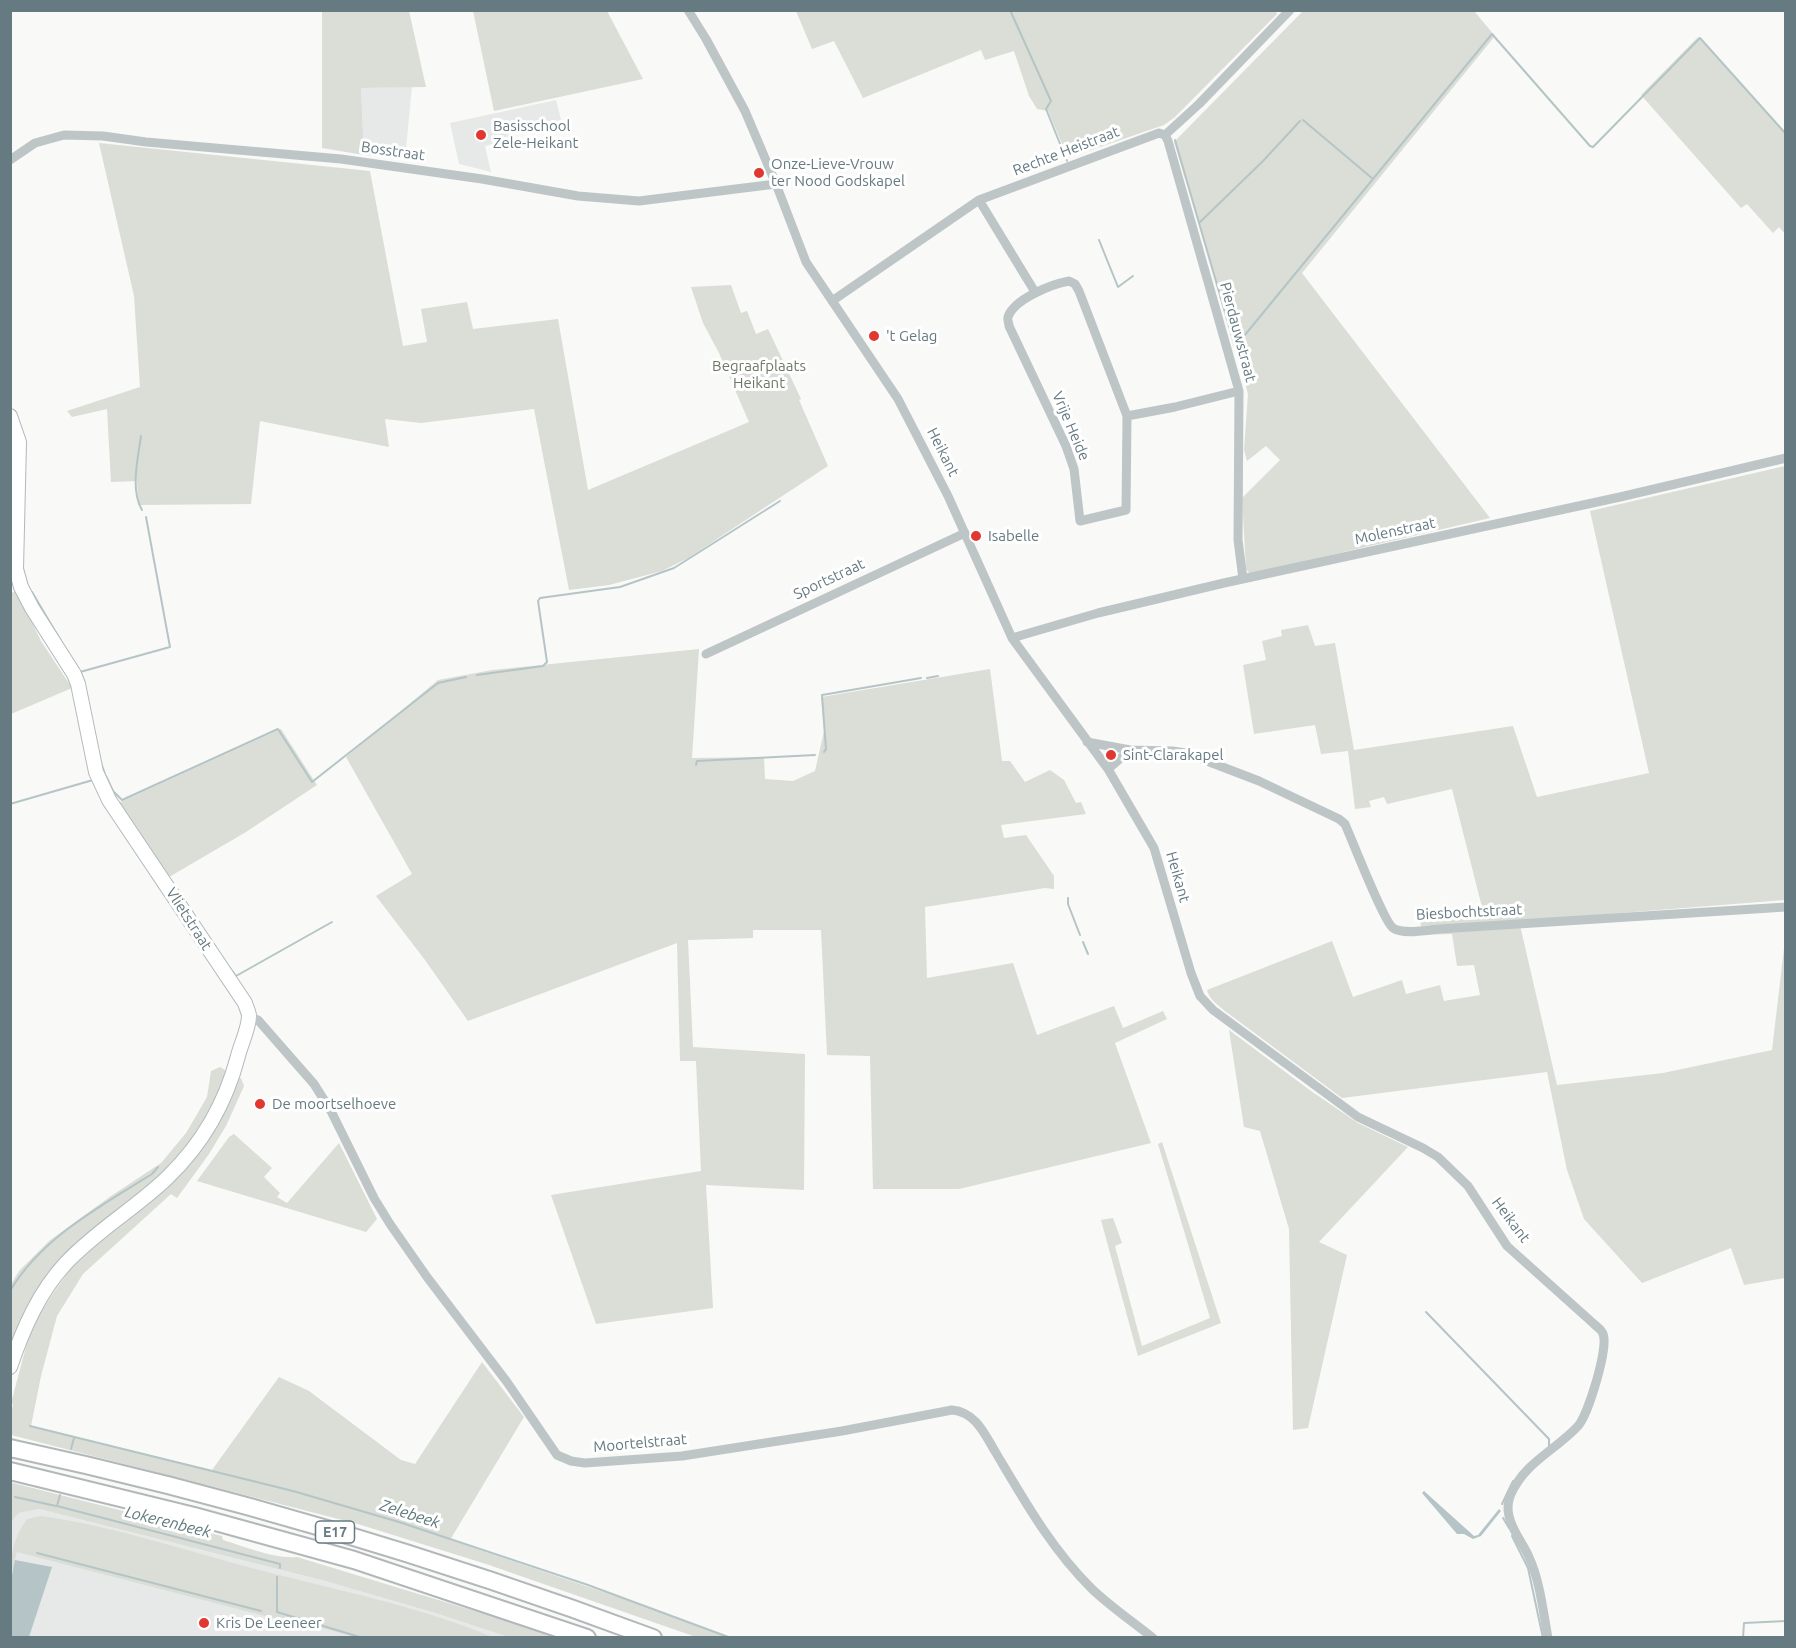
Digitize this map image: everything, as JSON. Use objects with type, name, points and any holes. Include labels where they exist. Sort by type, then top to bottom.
[{"type":"highway","name":"E17","points":[[10,1448],[199,1494],[361,1539],[569,1606],[653,1638]]},
{"type":"highway","name":"E17","points":[[10,1471],[194,1516],[354,1560],[587,1638]]},
{"type":"street","name":"Heikant","points":[[688,10],[745,111],[806,262],[898,399],[927,453],[1012,638],[1108,769],[1154,848],[1200,996],[1213,1010],[1358,1117],[1438,1157],[1468,1186],[1507,1245],[1594,1323],[1603,1334],[1604,1342],[1594,1387],[1588,1409],[1580,1424],[1528,1468],[1517,1482],[1507,1503],[1509,1517],[1530,1558],[1539,1587],[1548,1638]]},
{"type":"street","name":"Rechte Heistraat","points":[[832,301],[980,200],[1159,133],[1165,135],[1180,123],[1290,10]]},
{"type":"street","name":"Bosstraat","points":[[10,160],[35,143],[64,135],[103,136],[146,142],[341,159],[483,179],[578,196],[639,201],[776,184]]},
{"type":"street","name":"Pierdauwstraat","points":[[1165,135],[1239,391],[1238,540],[1243,579]]},
{"type":"street","points":[[980,200],[1035,292]]},
{"type":"street","name":"Vrije Heide","points":[[1069,281],[1075,284],[1122,398],[1127,416],[1126,510],[1080,521],[1074,469],[1066,446],[1009,326],[1008,317],[1015,307],[1035,292],[1055,283],[1069,281]]},
{"type":"street","points":[[1127,416],[1239,391]]},
{"type":"street","name":"Vlietstraat","points":[[10,416],[19,442],[15,540],[16,569],[21,587],[74,674],[96,772],[109,800],[245,1003],[249,1016]]},
{"type":"street","name":"Molenstraat","points":[[1012,638],[1098,613],[1243,579],[1586,505],[1785,458]]},
{"type":"street","name":"Sportstraat","points":[[706,654],[965,533]]},
{"type":"street","name":"Biesbochtstraat","points":[[1087,742],[1130,750],[1166,750],[1186,753],[1259,781],[1339,819],[1345,824],[1381,908],[1394,929],[1439,929],[1785,907]]},
{"type":"street","points":[[1108,769],[1130,750]]},
{"type":"street","points":[[10,1367],[33,1309],[65,1264],[97,1234],[167,1178],[195,1147],[220,1107],[228,1089],[249,1016]]},
{"type":"street","name":"Moortelstraat","points":[[249,1016],[258,1020],[314,1084],[390,1224],[427,1277],[507,1382],[557,1455],[571,1461],[585,1463],[682,1456],[842,1431],[952,1410],[963,1411],[979,1425],[1036,1519],[1073,1567],[1093,1589],[1154,1638]]},
{"type":"shaded area","points":[[412,87],[405,159],[364,155],[361,88]]},
{"type":"shaded area","name":"Basisschool Zele-Heikant","points":[[556,100],[561,120],[556,123],[511,130],[507,140],[485,146],[491,172],[459,164],[450,123]]},
{"type":"shaded area","points":[[1424,1491],[1474,1536],[1478,1535],[1499,1509],[1501,1511],[1481,1536],[1473,1539],[1464,1534],[1457,1534],[1422,1493]]},
{"type":"shaded area","points":[[39,1509],[325,1581],[508,1637],[11,1638],[11,1522],[19,1513]]},
{"type":"shaded area","points":[[15,1560],[52,1567],[29,1637],[11,1637],[11,1580]]},
{"type":"green space","points":[[1275,10],[1277,14],[1175,117],[1164,125],[1068,158],[1048,111],[1037,109],[1029,96],[1014,51],[985,60],[981,50],[863,98],[834,41],[812,49],[796,11]]},
{"type":"green space","points":[[322,11],[409,11],[426,87],[361,88],[364,155],[322,148]]},
{"type":"green space","points":[[473,11],[607,11],[643,79],[494,111]]},
{"type":"green space","points":[[1303,11],[1474,11],[1495,36],[1302,273],[1490,518],[1249,573],[1246,569],[1242,498],[1280,460],[1266,446],[1247,461],[1244,450],[1248,394],[1174,142]]},
{"type":"green space","points":[[1698,37],[1785,133],[1785,234],[1779,227],[1773,233],[1747,204],[1741,208],[1641,95]]},
{"type":"green space","name":"Begraafplaats Heikant","points":[[99,143],[370,171],[403,346],[427,342],[421,309],[467,302],[473,329],[558,319],[588,490],[749,422],[719,353],[703,323],[691,287],[731,285],[741,313],[747,311],[756,334],[768,329],[801,399],[799,400],[828,466],[688,558],[662,571],[609,585],[569,590],[534,409],[421,423],[385,419],[389,447],[260,421],[251,504],[138,505],[137,481],[111,482],[107,409],[72,417],[67,411],[140,387],[134,296]]},
{"type":"green space","points":[[1785,466],[1785,900],[1519,921],[1557,1085],[1663,1073],[1772,1050],[1785,940],[1785,1278],[1744,1285],[1731,1248],[1642,1283],[1584,1219],[1567,1170],[1547,1072],[1342,1098],[1225,1011],[1210,996],[1207,990],[1332,941],[1353,997],[1402,980],[1406,994],[1440,985],[1444,1001],[1480,995],[1474,965],[1457,966],[1452,934],[1423,935],[1420,921],[1484,915],[1452,789],[1387,804],[1384,797],[1369,801],[1371,807],[1355,809],[1348,751],[1321,754],[1315,725],[1254,734],[1243,665],[1266,660],[1262,641],[1282,636],[1281,630],[1308,625],[1315,646],[1335,643],[1354,750],[1513,726],[1537,797],[1649,773],[1590,511]]},
{"type":"green space","points":[[17,591],[41,641],[72,688],[11,714],[11,593]]},
{"type":"green space","points":[[699,649],[692,758],[764,757],[765,779],[793,781],[815,771],[824,731],[821,697],[990,669],[1002,761],[1010,761],[1025,782],[1050,770],[1064,780],[1076,803],[1081,802],[1086,814],[1001,825],[1004,838],[1026,835],[1054,876],[1054,889],[1045,888],[925,907],[927,978],[1013,963],[1037,1035],[1114,1006],[1123,1028],[1163,1011],[1167,1019],[1115,1043],[1151,1143],[959,1189],[873,1189],[870,1056],[827,1055],[821,930],[753,930],[753,938],[688,940],[693,1047],[805,1054],[804,1190],[706,1185],[713,1308],[596,1324],[551,1195],[701,1171],[696,1061],[680,1061],[677,943],[468,1021],[376,896],[412,874],[346,757],[438,680],[492,670]]},
{"type":"green space","points":[[281,729],[317,785],[246,832],[169,877],[118,803]]},
{"type":"green space","points":[[1229,1030],[1358,1123],[1408,1147],[1319,1242],[1347,1255],[1308,1428],[1293,1430],[1289,1229],[1260,1131],[1244,1127]]},
{"type":"green space","points":[[220,1067],[228,1072],[202,1127],[177,1160],[92,1233],[11,1347],[10,1286],[19,1271],[49,1241],[161,1163],[186,1133],[207,1097],[211,1071]]},
{"type":"green space","points":[[241,1078],[244,1086],[226,1126],[177,1198],[171,1194],[83,1274],[57,1316],[31,1426],[212,1470],[279,1377],[309,1391],[401,1460],[415,1464],[482,1362],[524,1417],[450,1540],[729,1637],[696,1637],[486,1564],[358,1524],[11,1435],[13,1404],[11,1403],[27,1343],[37,1318],[72,1267],[87,1251],[176,1176],[236,1079]]},
{"type":"green space","points":[[234,1134],[272,1168],[264,1177],[280,1193],[277,1197],[287,1203],[339,1143],[377,1219],[366,1232],[197,1181],[229,1137]]},
{"type":"green space","points":[[1162,1142],[1221,1323],[1138,1356],[1101,1220],[1113,1218],[1122,1243],[1115,1246],[1142,1346],[1210,1318],[1158,1144]]},
{"type":"green space","points":[[11,1484],[222,1536],[223,1540],[260,1552],[297,1557],[553,1637],[508,1637],[325,1581],[39,1509],[19,1513],[11,1522]]},
{"type":"green space","points":[[41,1516],[123,1532],[259,1570],[377,1599],[436,1616],[492,1637],[354,1637],[17,1552],[11,1576],[12,1553],[19,1533],[27,1519]]},
{"type":"waterway","points":[[1010,10],[1051,101],[1046,109],[1067,161]]},
{"type":"waterway","points":[[1175,140],[1235,347],[1492,34],[1590,146],[1593,147],[1700,38],[1786,134]]},
{"type":"waterway","points":[[1303,120],[1373,179]]},
{"type":"waterway","points":[[1199,223],[1263,161],[1300,121]]},
{"type":"waterway","points":[[1099,240],[1118,287],[1133,276]]},
{"type":"waterway","points":[[141,436],[136,493],[142,510]]},
{"type":"waterway","points":[[477,675],[543,666],[547,662],[538,601],[540,598],[620,587],[674,568],[780,501]]},
{"type":"waterway","points":[[80,672],[170,647],[146,517]]},
{"type":"waterway","points":[[32,592],[61,641]]},
{"type":"waterway","points":[[927,678],[938,676]]},
{"type":"waterway","points":[[102,777],[106,776],[113,791],[122,800],[278,729],[312,782],[438,683],[466,677]]},
{"type":"waterway","points":[[824,752],[826,749],[822,695],[921,678]]},
{"type":"waterway","points":[[696,765],[697,761],[815,755]]},
{"type":"waterway","points":[[100,760],[105,774]]},
{"type":"waterway","points":[[10,804],[93,780]]},
{"type":"waterway","points":[[1068,898],[1068,904],[1080,935]]},
{"type":"waterway","points":[[226,963],[236,976],[332,922]]},
{"type":"waterway","points":[[1083,942],[1088,954]]},
{"type":"waterway","points":[[10,1291],[23,1272],[55,1239],[93,1211],[152,1174],[158,1167]]},
{"type":"waterway","points":[[1426,1312],[1549,1439],[1549,1446]]},
{"type":"waterway","name":"Zelebeek","points":[[30,1426],[293,1491],[399,1522],[588,1585],[731,1638]]},
{"type":"waterway","name":"Lokerenbeek","points":[[71,1449],[74,1438]]},
{"type":"waterway","points":[[1502,1504],[1513,1481]]},
{"type":"waterway","name":"Lokerenbeek","points":[[60,1495],[57,1506],[280,1564],[280,1568]]},
{"type":"waterway","points":[[15,1497],[56,1506]]},
{"type":"waterway","points":[[1503,1518],[1509,1528]]},
{"type":"waterway","points":[[1512,1536],[1528,1568],[1543,1638]]},
{"type":"waterway","points":[[37,1553],[261,1611]]},
{"type":"waterway","name":"Lokerenbeek","points":[[277,1577],[277,1612],[363,1638]]},
{"type":"waterway","points":[[1743,1638],[1744,1623],[1786,1621]]},
{"type":"place","name":"Basisschool Zele-Heikant","points":[[481,135]]},
{"type":"place","name":"Onze-Lieve-Vrouw ter Nood Godskapel","points":[[759,173]]},
{"type":"place","name":"'t Gelag","points":[[874,336]]},
{"type":"place","name":"Isabelle","points":[[976,536]]},
{"type":"place","name":"Sint-Clarakapel","points":[[1111,755]]},
{"type":"place","name":"De moortselhoeve","points":[[260,1104]]},
{"type":"place","name":"Kris De Leeneer","points":[[204,1623]]}]
